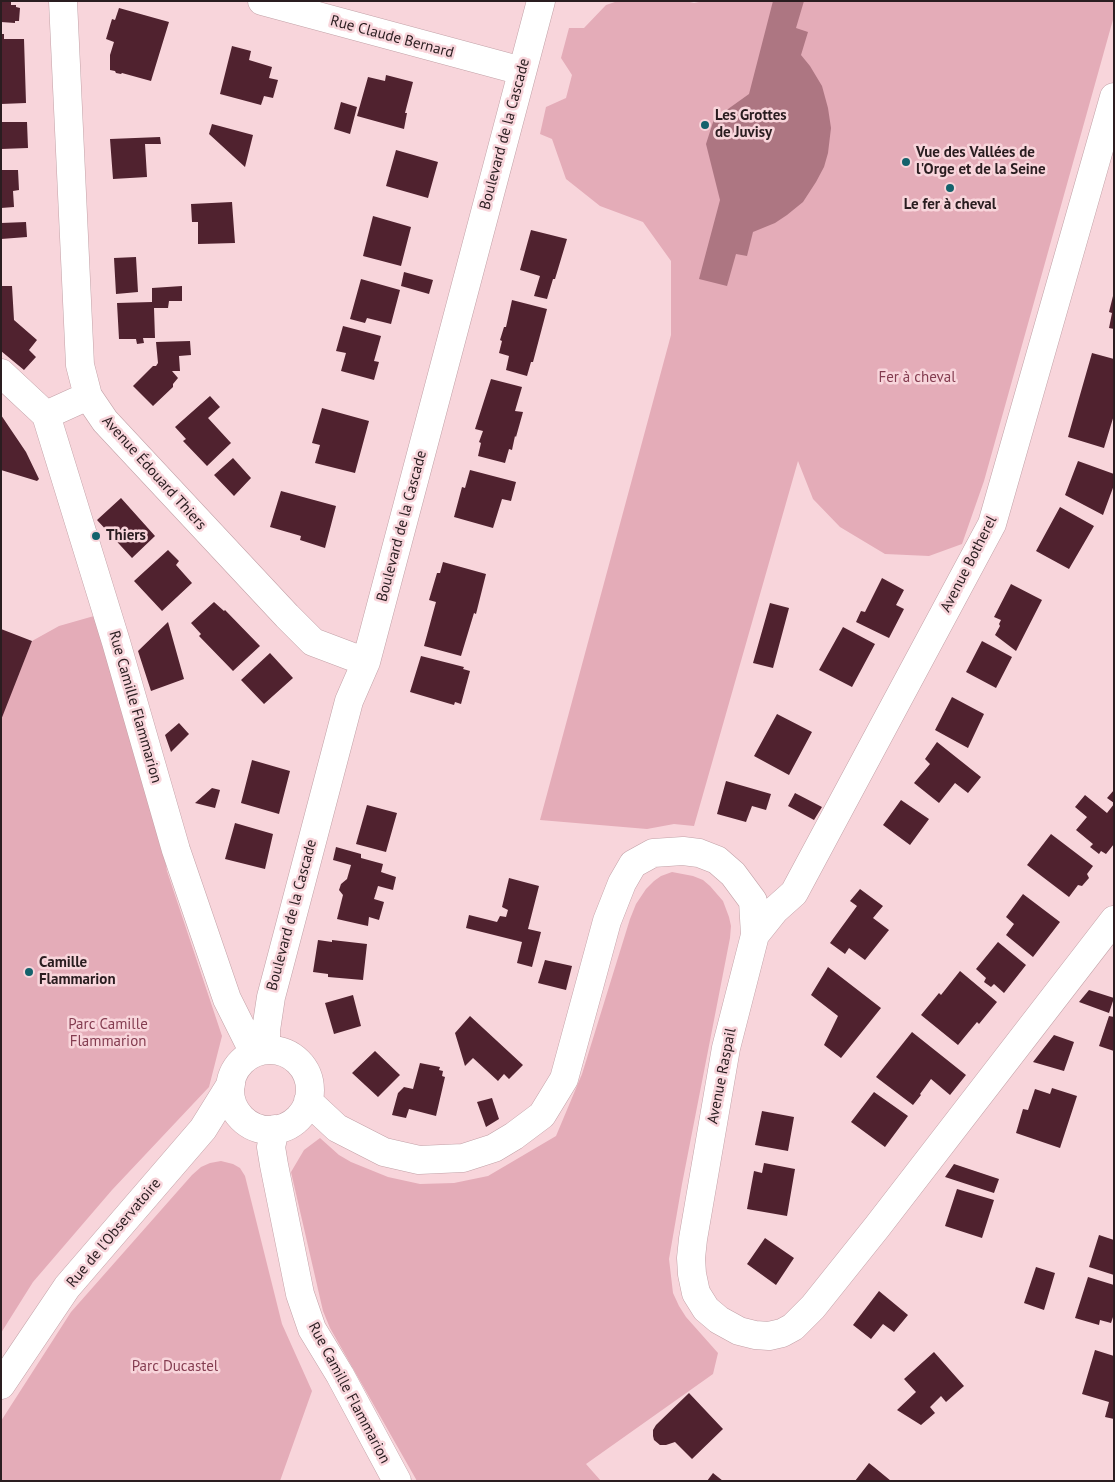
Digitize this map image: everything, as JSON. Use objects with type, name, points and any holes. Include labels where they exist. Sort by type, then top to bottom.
[{"type":"street","name":"Avenue Édouard Thiers","points":[[63,1],[80,365],[88,396],[105,421],[287,616],[314,642],[366,662]]},
{"type":"street","name":"Rue Claude Bernard","points":[[262,1],[522,71]]},
{"type":"street","name":"Boulevard de la Cascade","points":[[260,1052],[266,1030],[274,983],[349,701],[366,662],[541,1]]},
{"type":"street","name":"Avenue Botherel","points":[[756,935],[775,910],[794,893],[992,524],[1114,97]]},
{"type":"street","name":"Rue Camille Flammarion","points":[[1,373],[46,415],[116,642],[176,850],[227,999],[260,1052]]},
{"type":"street","points":[[46,415],[88,396]]},
{"type":"street","name":"Avenue Raspail","points":[[308,1102],[337,1128],[384,1152],[419,1160],[463,1158],[494,1148],[542,1115],[564,1079],[610,913],[622,883],[634,864],[653,853],[683,851],[699,853],[717,860],[733,874],[753,901],[756,935],[726,1048],[691,1258],[692,1274],[696,1293],[706,1309],[719,1320],[739,1331],[756,1336],[769,1336],[782,1333],[794,1327],[813,1306],[889,1212],[1114,920]]},
{"type":"street","points":[[227,999],[256,998],[266,993],[274,983]]},
{"type":"street","points":[[280,1051],[292,1056],[301,1064],[308,1076],[310,1089],[308,1102],[303,1114],[293,1123],[281,1128],[267,1130],[255,1127],[244,1120],[236,1110],[231,1097],[231,1084],[235,1072],[243,1061],[260,1052],[280,1051]]},
{"type":"street","name":"Rue de l'Observatoire","points":[[1,1385],[67,1287],[202,1129],[231,1084]]},
{"type":"street","name":"Rue Camille Flammarion","points":[[276,1129],[271,1147],[274,1165],[300,1294],[312,1329],[340,1375],[397,1481]]},
{"type":"green space","name":"Fer à cheval","points":[[618,1],[685,1],[694,3],[704,1],[1114,1],[1114,16],[984,481],[962,544],[929,556],[885,554],[840,527],[813,499],[798,461],[694,826],[674,824],[647,829],[540,820],[671,335],[671,261],[643,222],[600,206],[566,179],[552,139],[540,134],[546,107],[566,98],[572,75],[561,58],[569,28],[584,28],[606,5]]},
{"type":"green space","name":"Parc Camille Flammarion","points":[[94,616],[160,830],[167,871],[222,1036],[209,1087],[112,1190],[33,1282],[1,1333],[1,718],[32,641],[59,626]]},
{"type":"green space","points":[[672,872],[693,876],[703,880],[710,886],[723,901],[731,926],[669,1259],[673,1293],[679,1306],[686,1317],[718,1353],[713,1374],[586,1464],[601,1481],[417,1481],[330,1328],[323,1311],[291,1172],[304,1150],[320,1138],[339,1155],[351,1162],[388,1177],[420,1184],[454,1183],[488,1176],[556,1136],[582,1074],[636,904],[654,881]]},
{"type":"green space","name":"Parc Ducastel","points":[[221,1161],[240,1168],[245,1176],[282,1324],[312,1391],[280,1481],[1,1481],[1,1421],[71,1312],[192,1175],[201,1167]]},
{"type":"shaded area","points":[[773,1],[804,1],[796,28],[808,32],[801,55],[822,86],[828,108],[831,128],[828,153],[824,167],[803,202],[775,223],[753,232],[747,256],[736,254],[727,286],[699,279],[720,200],[706,144],[714,119],[749,94]]},
{"type":"building","points":[[1,1],[11,1],[11,5],[16,5],[16,7],[20,8],[19,21],[15,21],[15,23],[1,22]]},
{"type":"building","points":[[119,8],[169,22],[151,81],[110,70],[110,55],[114,42],[106,39],[112,19],[115,20]]},
{"type":"building","points":[[1,34],[4,34],[4,39],[24,39],[26,103],[1,104]]},
{"type":"building","points":[[232,46],[251,51],[249,60],[272,67],[269,78],[278,80],[273,98],[264,96],[261,105],[220,94]]},
{"type":"building","points":[[386,75],[413,82],[405,113],[407,113],[404,129],[357,116],[368,77],[385,81]]},
{"type":"building","points":[[341,102],[357,107],[350,134],[334,129]]},
{"type":"building","points":[[1,122],[27,122],[28,148],[1,149]]},
{"type":"building","points":[[212,124],[253,135],[245,167],[209,134]]},
{"type":"building","points":[[160,137],[161,144],[145,144],[147,177],[113,179],[110,139]]},
{"type":"building","points":[[396,150],[438,162],[428,198],[386,186]]},
{"type":"building","points":[[1,170],[18,170],[19,190],[13,191],[14,207],[1,208]]},
{"type":"building","points":[[232,202],[235,243],[198,244],[198,222],[192,222],[191,204]]},
{"type":"building","points":[[373,216],[411,227],[401,266],[363,256]]},
{"type":"building","points":[[26,222],[27,237],[1,239],[1,223]]},
{"type":"building","points":[[531,230],[567,239],[547,299],[534,296],[540,276],[520,270]]},
{"type":"building","points":[[136,257],[138,292],[116,294],[114,258]]},
{"type":"building","points":[[404,272],[433,280],[429,294],[401,286]]},
{"type":"building","points":[[361,279],[400,290],[391,324],[367,318],[365,323],[350,319]]},
{"type":"building","points":[[1,286],[12,286],[14,320],[37,340],[29,350],[36,357],[24,370],[1,351]]},
{"type":"building","points":[[182,286],[182,301],[169,301],[168,308],[154,308],[155,338],[143,338],[144,343],[137,344],[136,339],[119,339],[117,303],[152,302],[152,288]]},
{"type":"building","points":[[1113,296],[1114,329],[1109,328],[1112,313],[1109,312]]},
{"type":"building","points":[[512,300],[547,309],[533,362],[531,362],[527,376],[506,370],[509,356],[499,353],[502,341],[500,340],[504,327],[506,327]]},
{"type":"building","points":[[343,326],[381,336],[374,361],[379,362],[374,380],[341,371],[346,353],[336,351]]},
{"type":"building","points":[[190,341],[191,355],[179,356],[180,371],[172,371],[178,378],[173,387],[153,406],[133,386],[158,363],[156,342]]},
{"type":"building","points":[[1092,353],[1114,359],[1114,415],[1104,448],[1068,437]]},
{"type":"building","points":[[491,379],[522,387],[515,411],[523,412],[512,450],[509,449],[505,463],[478,456],[481,443],[479,442],[483,431],[475,429]]},
{"type":"building","points":[[210,396],[220,407],[208,418],[231,443],[207,466],[183,441],[186,439],[175,427]]},
{"type":"building","points":[[322,408],[369,421],[355,473],[315,463],[320,445],[312,443]]},
{"type":"building","points":[[1,415],[26,452],[39,479],[37,481],[1,470]]},
{"type":"building","points":[[233,458],[251,478],[234,496],[214,475]]},
{"type":"building","points":[[1078,461],[1114,474],[1114,485],[1103,515],[1065,495]]},
{"type":"building","points":[[470,470],[516,482],[511,501],[502,499],[493,528],[454,517],[462,487],[465,488]]},
{"type":"building","points":[[281,491],[336,506],[325,548],[300,540],[301,536],[270,527]]},
{"type":"building","points":[[121,498],[155,536],[132,558],[97,520]]},
{"type":"building","points":[[1060,507],[1094,526],[1069,569],[1036,551]]},
{"type":"building","points":[[168,550],[179,561],[176,565],[192,583],[162,611],[134,581]]},
{"type":"building","points":[[443,562],[486,574],[476,614],[474,613],[461,656],[424,646],[436,602],[429,600],[437,573],[440,573]]},
{"type":"building","points":[[882,578],[904,590],[896,605],[904,609],[889,638],[856,622],[861,611],[865,612]]},
{"type":"building","points":[[1011,584],[1042,600],[1016,651],[995,635],[1001,620],[994,617]]},
{"type":"building","points":[[214,602],[225,610],[260,646],[233,671],[199,636],[201,634],[191,623]]},
{"type":"building","points":[[770,603],[789,608],[773,668],[753,663]]},
{"type":"building","points":[[168,622],[184,679],[151,691],[138,651]]},
{"type":"building","points":[[843,627],[875,644],[852,687],[819,670]]},
{"type":"building","points":[[1,629],[32,641],[1,720]]},
{"type":"building","points":[[982,641],[1012,657],[996,688],[966,672]]},
{"type":"building","points":[[270,653],[293,678],[264,704],[241,680]]},
{"type":"building","points":[[421,656],[464,667],[463,669],[470,671],[461,704],[455,702],[454,705],[410,692]]},
{"type":"building","points":[[952,697],[984,714],[968,748],[935,730]]},
{"type":"building","points":[[777,714],[812,732],[789,775],[754,756]]},
{"type":"building","points":[[179,723],[189,734],[171,752],[165,735]]},
{"type":"building","points":[[937,742],[981,777],[968,793],[955,783],[939,803],[914,783],[930,764],[925,759]]},
{"type":"building","points":[[252,760],[290,771],[279,814],[241,803]]},
{"type":"building","points":[[726,781],[771,794],[766,810],[752,806],[746,822],[717,814]]},
{"type":"building","points":[[212,788],[220,790],[215,808],[195,803]]},
{"type":"building","points":[[1114,790],[1114,803],[1107,798]]},
{"type":"building","points":[[795,793],[822,807],[814,820],[788,806]]},
{"type":"building","points":[[1085,795],[1107,813],[1114,804],[1114,844],[1106,854],[1101,851],[1099,854],[1090,847],[1093,844],[1076,830],[1087,817],[1075,807]]},
{"type":"building","points":[[901,800],[929,819],[910,845],[883,825]]},
{"type":"building","points":[[367,805],[397,813],[386,852],[356,844]]},
{"type":"building","points":[[235,823],[273,834],[265,869],[225,859]]},
{"type":"building","points":[[1051,834],[1093,866],[1087,874],[1089,878],[1082,886],[1078,885],[1069,897],[1027,865]]},
{"type":"building","points":[[336,847],[361,854],[361,858],[383,864],[381,872],[396,877],[393,890],[378,886],[374,899],[384,902],[379,920],[369,917],[368,926],[337,919],[343,895],[339,890],[341,884],[347,879],[351,865],[333,860]]},
{"type":"building","points":[[509,878],[539,886],[528,929],[541,932],[532,967],[517,963],[522,942],[466,928],[469,915],[497,922],[500,916],[506,917],[508,910],[502,907]]},
{"type":"building","points":[[860,889],[883,906],[873,918],[889,930],[865,960],[849,948],[845,954],[830,943],[857,906],[850,901]]},
{"type":"building","points":[[1023,894],[1060,922],[1033,957],[1006,935],[1014,924],[1006,917]]},
{"type":"building","points":[[318,940],[367,944],[363,980],[328,977],[328,974],[313,972]]},
{"type":"building","points":[[998,942],[1026,965],[1004,993],[994,984],[991,987],[984,982],[986,978],[976,969]]},
{"type":"building","points":[[545,960],[572,966],[566,990],[538,983]]},
{"type":"building","points":[[828,967],[881,1008],[841,1058],[824,1045],[838,1016],[811,995]]},
{"type":"building","points":[[960,971],[997,1002],[958,1045],[921,1015],[939,993],[941,995]]},
{"type":"building","points":[[1089,990],[1114,998],[1109,1013],[1079,1002]]},
{"type":"building","points":[[353,995],[361,1026],[334,1034],[325,1003]]},
{"type":"building","points":[[470,1016],[523,1065],[509,1079],[504,1074],[498,1081],[473,1058],[465,1066],[455,1033]]},
{"type":"building","points":[[1109,1016],[1114,1017],[1114,1051],[1099,1046]]},
{"type":"building","points":[[912,1032],[966,1075],[950,1095],[931,1079],[913,1105],[876,1077]]},
{"type":"building","points":[[1054,1035],[1074,1042],[1064,1071],[1033,1062]]},
{"type":"building","points":[[375,1051],[400,1075],[378,1097],[352,1073]]},
{"type":"building","points":[[420,1063],[440,1067],[439,1070],[443,1071],[442,1076],[445,1077],[436,1116],[409,1109],[406,1118],[392,1115],[398,1093],[404,1087],[413,1089]]},
{"type":"building","points":[[1052,1088],[1077,1096],[1060,1148],[1016,1133],[1023,1109],[1028,1110],[1035,1089],[1050,1094]]},
{"type":"building","points":[[874,1092],[908,1116],[885,1147],[851,1122]]},
{"type":"building","points":[[492,1098],[499,1119],[486,1127],[477,1102]]},
{"type":"building","points":[[762,1111],[794,1117],[788,1151],[755,1145]]},
{"type":"building","points":[[764,1163],[795,1169],[787,1216],[747,1209],[754,1171],[762,1173]]},
{"type":"building","points":[[954,1164],[999,1179],[994,1193],[945,1177]]},
{"type":"building","points":[[957,1189],[994,1200],[982,1238],[945,1226]]},
{"type":"building","points":[[1099,1235],[1114,1240],[1114,1275],[1089,1267]]},
{"type":"building","points":[[765,1238],[794,1258],[776,1285],[747,1264]]},
{"type":"building","points":[[1036,1267],[1055,1273],[1044,1310],[1024,1303]]},
{"type":"building","points":[[1088,1277],[1114,1285],[1114,1314],[1111,1323],[1100,1320],[1099,1325],[1075,1318]]},
{"type":"building","points":[[879,1291],[908,1315],[894,1332],[883,1324],[871,1339],[853,1325]]},
{"type":"building","points":[[1095,1350],[1114,1356],[1114,1419],[1105,1417],[1109,1402],[1082,1394]]},
{"type":"building","points":[[934,1352],[964,1386],[946,1402],[941,1396],[930,1407],[935,1413],[921,1425],[897,1410],[916,1392],[904,1379]]},
{"type":"building","points":[[689,1393],[723,1429],[692,1459],[675,1442],[660,1445],[654,1440],[653,1436],[653,1430],[656,1425]]},
{"type":"building","points":[[869,1463],[874,1467],[891,1481],[855,1481]]},
{"type":"building","points":[[713,1473],[723,1481],[707,1481]]},
{"type":"place","name":"Les Grottes de Juvisy","points":[[705,125]]},
{"type":"place","name":"Vue des Vallées de l'Orge et de la Seine","points":[[906,162]]},
{"type":"place","name":"Le fer à cheval","points":[[950,188]]},
{"type":"place","name":"Thiers","points":[[96,536]]},
{"type":"place","name":"Camille Flammarion","points":[[29,972]]}]
